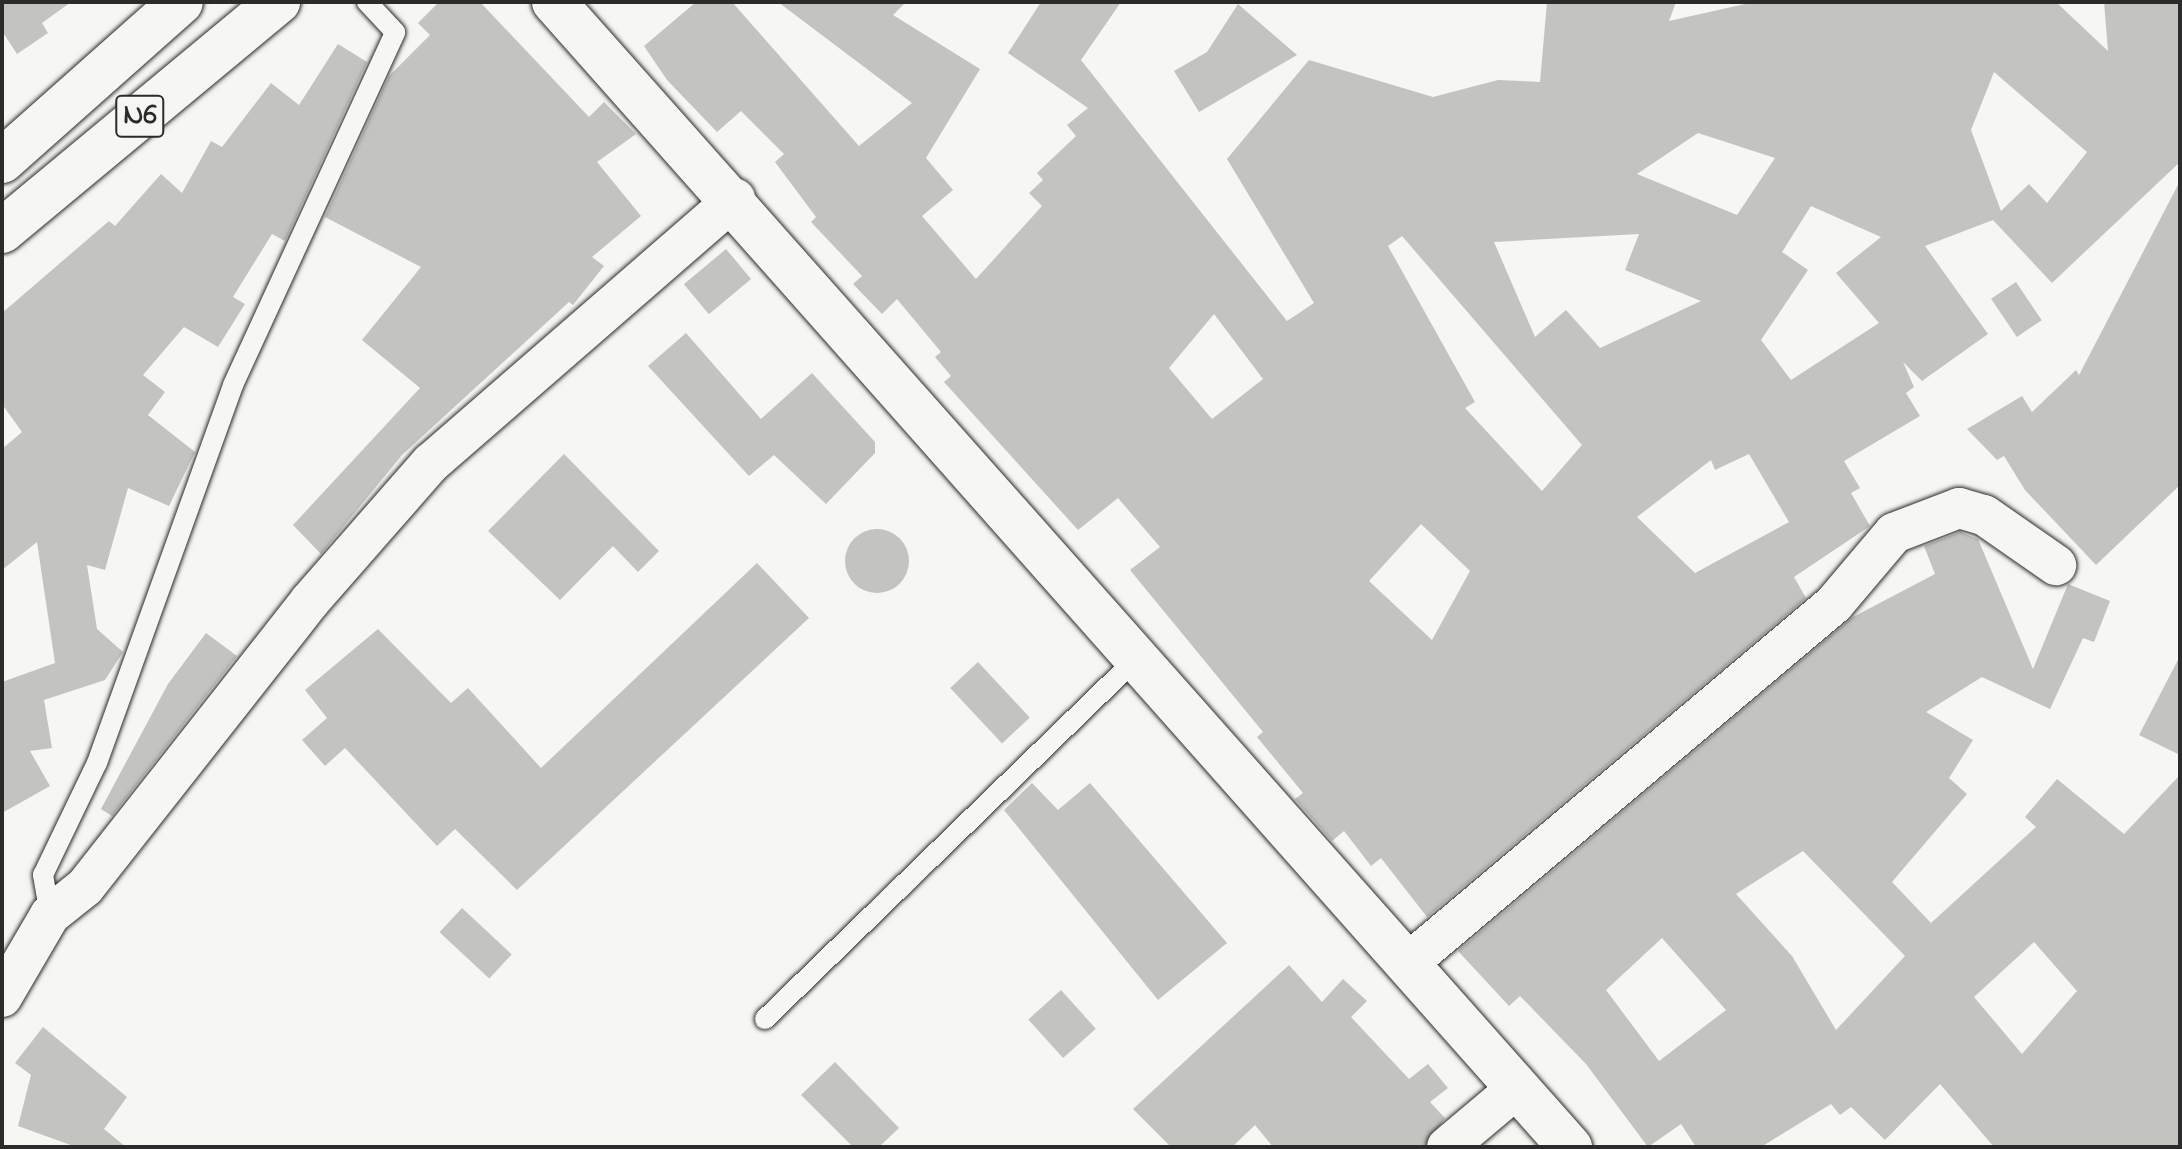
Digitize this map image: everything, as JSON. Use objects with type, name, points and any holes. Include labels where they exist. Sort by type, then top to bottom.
[{"type":"main road","name":"N6","points":[[2,161],[181,2]]},
{"type":"main road","name":"N6","points":[[2,231],[278,2]]},
{"type":"main road","points":[[554,2],[735,199],[1135,660],[1570,1147]]},
{"type":"street","points":[[2,997],[50,915],[85,887],[310,601],[431,463],[735,199]]},
{"type":"street","points":[[1407,964],[1834,604],[1894,533],[1959,508],[1984,515],[2056,565]]},
{"type":"street","points":[[1447,1147],[1517,1088]]},
{"type":"lane","points":[[50,915],[43,875],[97,763],[233,385],[395,32],[367,2]]},
{"type":"lane","points":[[765,1019],[1135,660]]},
{"type":"building","points":[[2,2],[71,2],[42,23],[48,33],[17,54],[2,31]]},
{"type":"building","points":[[439,2],[480,2],[589,117],[604,102],[636,134],[597,162],[641,216],[592,257],[604,266],[573,305],[569,302],[402,455],[321,554],[293,525],[420,388],[362,340],[421,267],[325,217],[389,76],[430,35],[418,23]]},
{"type":"building","points":[[696,2],[732,2],[859,146],[912,103],[778,2],[906,2],[893,15],[980,69],[926,158],[953,190],[922,216],[976,279],[1042,206],[1029,193],[1043,180],[1037,173],[1076,136],[1067,125],[1088,108],[1008,53],[1041,2],[1121,2],[1081,60],[1287,321],[1314,303],[1227,159],[1309,60],[1433,97],[1498,80],[1540,82],[1547,2],[1676,2],[1669,21],[1754,2],[2056,2],[2108,51],[2104,2],[2180,2],[2180,162],[2052,283],[1993,220],[1925,246],[1988,334],[1922,381],[1903,362],[1914,387],[1906,393],[1920,416],[1844,461],[1860,488],[1851,493],[1870,526],[1794,577],[1806,598],[1427,917],[1381,858],[1371,866],[1344,831],[1332,841],[1295,799],[1303,793],[1257,737],[1263,732],[1130,570],[1160,547],[1118,498],[1078,530],[944,382],[951,376],[935,357],[941,352],[897,299],[882,314],[853,284],[862,276],[811,222],[816,217],[775,162],[784,154],[741,111],[717,132],[667,80],[644,46]],"holes":[[[1994,72],[2087,152],[2047,203],[2029,184],[2001,211],[1971,130]],[[1698,133],[1775,158],[1737,215],[1637,174]],[[1811,206],[1881,237],[1836,273],[1879,323],[1791,380],[1761,340],[1808,270],[1782,252]],[[1639,234],[1625,270],[1701,301],[1600,348],[1566,310],[1535,337],[1494,242]],[[1402,236],[1582,445],[1542,491],[1465,408],[1475,402],[1388,246]],[[1214,314],[1263,379],[1212,419],[1169,368]],[[1749,454],[1789,522],[1695,573],[1637,517],[1711,460],[1715,470]],[[1421,524],[1470,571],[1432,640],[1369,581]]]},
{"type":"building","points":[[1238,4],[1297,55],[1199,112],[1174,71],[1207,52]]},
{"type":"building","points":[[338,44],[367,62],[285,241],[272,234],[233,297],[245,304],[218,347],[184,327],[143,375],[165,392],[148,415],[195,452],[169,506],[128,488],[105,570],[87,565],[97,629],[123,652],[105,680],[44,700],[52,748],[30,751],[50,786],[2,813],[2,682],[55,663],[37,542],[2,570],[2,449],[22,432],[2,404],[2,313],[109,221],[115,226],[161,174],[182,193],[211,141],[222,147],[271,83],[299,105]]},
{"type":"building","points":[[2180,181],[2180,485],[2096,565],[2025,490],[2004,456],[1997,460],[1967,429],[2022,396],[2032,412],[2076,370],[2079,375]]},
{"type":"building","points":[[726,249],[751,279],[709,314],[684,284]]},
{"type":"building","points":[[2016,282],[2042,320],[2017,337],[1991,299]]},
{"type":"building","points":[[686,333],[761,419],[812,373],[875,442],[875,453],[826,504],[774,455],[749,476],[648,366]]},
{"type":"building","points":[[564,454],[659,551],[638,572],[613,546],[560,600],[488,531]]},
{"type":"building","points":[[877,529],[889,531],[900,538],[907,549],[907,573],[900,584],[889,591],[877,593],[865,591],[854,584],[847,573],[845,561],[847,549],[854,538],[865,531]]},
{"type":"building","points":[[1960,532],[1978,539],[2033,669],[2068,584],[2110,601],[2094,642],[2083,638],[2050,709],[1982,677],[1926,712],[1973,740],[1949,778],[1967,794],[1892,882],[1931,923],[2036,827],[2025,817],[2057,779],[2124,834],[2180,775],[2180,1147],[1994,1147],[1940,1084],[1885,1140],[1851,1107],[1840,1115],[1831,1104],[1761,1147],[1696,1147],[1681,1124],[1648,1147],[1586,1064],[1520,996],[1509,1006],[1458,951],[1853,617],[1935,574],[1924,546]],"holes":[[[1803,851],[1905,956],[1836,1030],[1792,956],[1736,894]],[[1662,938],[1726,1010],[1659,1061],[1606,990]],[[2034,942],[2077,991],[2022,1054],[1974,997]]]},
{"type":"building","points":[[757,563],[809,618],[517,890],[455,829],[437,846],[345,748],[325,766],[302,740],[327,718],[305,690],[378,629],[451,703],[468,688],[541,768]]},
{"type":"building","points":[[206,633],[237,656],[112,816],[101,809],[168,684]]},
{"type":"building","points":[[2180,656],[2180,755],[2139,735]]},
{"type":"building","points":[[978,662],[1030,718],[1002,743],[950,688]]},
{"type":"building","points":[[1032,783],[1058,810],[1090,783],[1227,943],[1158,1000],[1004,810]]},
{"type":"building","points":[[462,908],[512,954],[489,979],[439,932]]},
{"type":"building","points":[[1289,965],[1322,1002],[1343,979],[1367,1001],[1351,1017],[1409,1079],[1428,1064],[1448,1088],[1430,1102],[1445,1118],[1425,1147],[1273,1147],[1255,1125],[1232,1147],[1171,1147],[1133,1109]]},
{"type":"building","points":[[1061,990],[1096,1029],[1063,1058],[1028,1019]]},
{"type":"building","points":[[43,1027],[127,1097],[104,1129],[126,1147],[76,1147],[18,1126],[31,1075],[15,1063]]},
{"type":"building","points":[[835,1062],[899,1128],[879,1147],[853,1147],[801,1095]]}]
